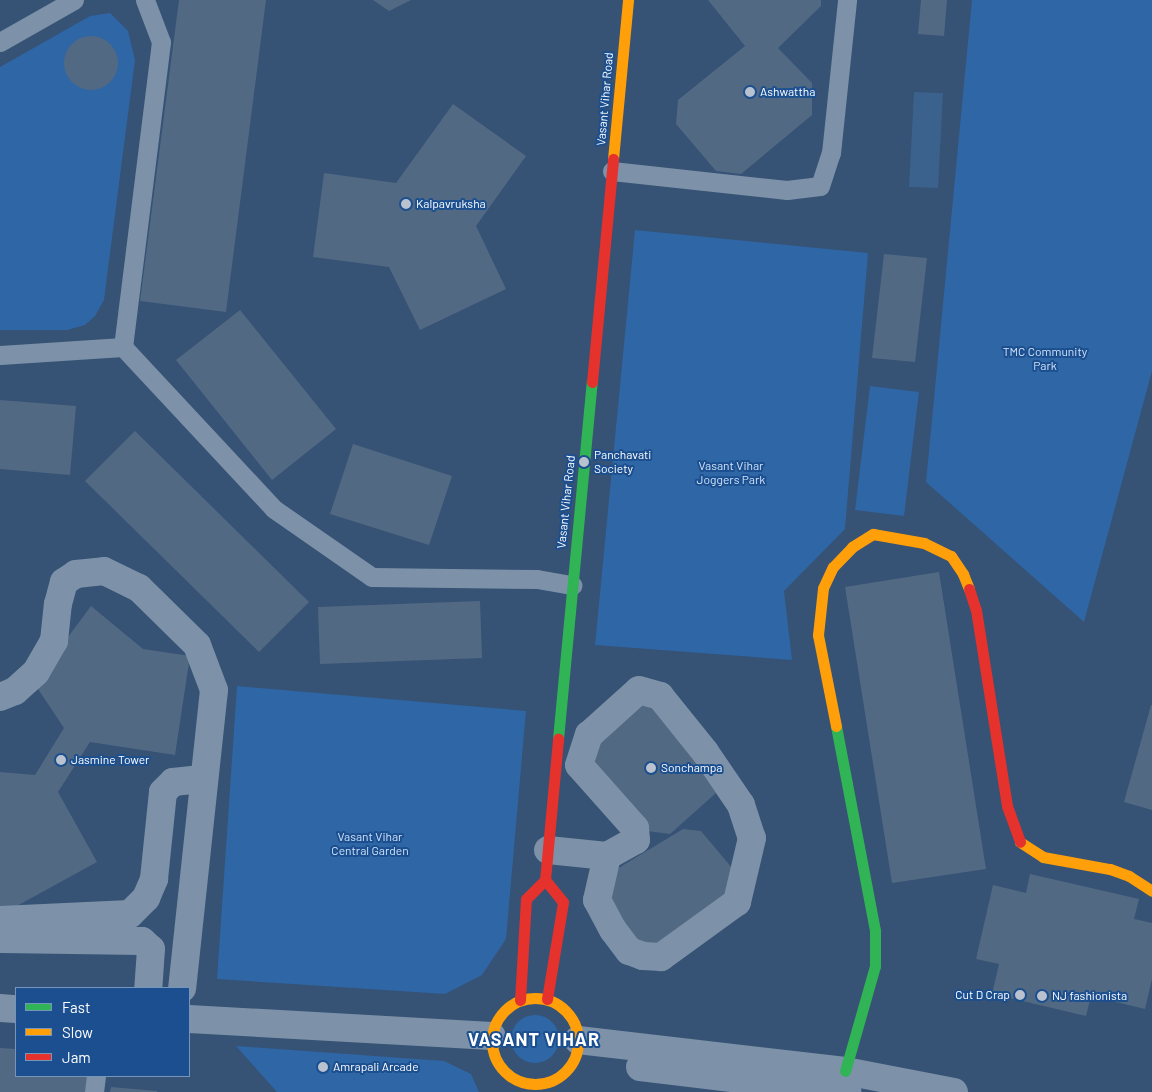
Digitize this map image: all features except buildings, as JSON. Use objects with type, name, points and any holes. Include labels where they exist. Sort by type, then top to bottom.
[{"type":"street","name":"Vasant Vihar Road","points":[[545,880],[628,0]]},
{"type":"street","points":[[846,1082],[875,966],[875,931],[818,635],[823,588],[833,567],[852,547],[873,534],[924,542],[951,556],[963,574],[976,610],[1008,806],[1021,843],[1043,857],[1110,869],[1128,876],[1152,891]]},
{"type":"street","points":[[0,697],[15,691],[36,672],[54,641],[58,604],[64,582],[76,574],[104,571],[139,588],[197,645],[214,690],[182,987]]},
{"type":"street","points":[[548,850],[607,856],[636,840],[635,828],[579,765],[589,735],[633,694],[639,690],[653,692],[660,696],[705,752],[741,805],[752,838],[739,898],[661,957],[636,954],[629,951],[613,930],[597,900],[607,856]]},
{"type":"street","points":[[0,920],[130,914],[146,898],[154,879],[163,792],[173,782],[204,779]]},
{"type":"street","points":[[520,1000],[526,899],[545,880],[563,902],[547,999]]},
{"type":"street","points":[[0,939],[142,941],[151,949],[148,987]]},
{"type":"street","points":[[534,997],[547,999],[560,1005],[570,1015],[576,1027],[576,1049],[560,1076],[537,1088],[509,1076],[499,1065],[493,1051],[492,1036],[500,1014],[509,1005],[520,1000],[534,997]]},
{"type":"street","points":[[0,1008],[15,1009]]},
{"type":"street","points":[[190,1019],[492,1036]]},
{"type":"street","points":[[576,1049],[846,1082],[954,1092]]},
{"type":"lane","points":[[0,42],[74,0]]},
{"type":"lane","points":[[123,347],[161,42],[145,0]]},
{"type":"lane","points":[[612,171],[787,190],[820,186],[831,153],[847,0]]},
{"type":"lane","points":[[0,355],[123,347]]},
{"type":"lane","points":[[123,347],[274,509],[372,577],[538,579],[572,585]]},
{"type":"lane","points":[[94,1092],[96,1077]]},
{"type":"green space","name":"TMC Community Park","points":[[972,0],[1152,0],[1152,371],[1084,622],[926,482]]},
{"type":"green space","points":[[110,13],[128,31],[135,60],[104,300],[95,316],[85,325],[67,330],[0,330],[0,67],[90,16]]},
{"type":"green space","name":"Vasant Vihar Joggers Park","points":[[635,230],[868,253],[845,529],[784,591],[792,660],[595,645]]},
{"type":"green space","points":[[870,386],[919,392],[904,516],[855,510]]},
{"type":"green space","name":"Vasant Vihar Central Garden","points":[[237,686],[526,711],[506,939],[482,975],[445,994],[217,979]]},
{"type":"green space","points":[[530,1015],[540,1015],[552,1022],[559,1034],[559,1044],[552,1056],[540,1063],[530,1063],[522,1059],[515,1052],[511,1044],[511,1034],[515,1026],[522,1019]]},
{"type":"green space","name":"Amrapali Arcade","points":[[236,1046],[444,1061],[471,1074],[479,1092],[277,1092]]},
{"type":"shaded area","points":[[914,92],[943,93],[938,188],[909,187]]},
{"type":"traffic: fast","points":[[558,739],[592,382]]},
{"type":"traffic: fast","points":[[836,726],[875,931],[875,966],[845,1071]]},
{"type":"traffic: slow","points":[[613,159],[628,0]]},
{"type":"traffic: slow","points":[[836,726],[818,635],[823,588],[833,567],[852,547],[873,534],[924,543],[951,556],[963,574],[969,589]]},
{"type":"traffic: slow","points":[[1020,842],[1043,857],[1110,869],[1129,876],[1152,891]]},
{"type":"traffic: slow","points":[[535,998],[551,1001],[559,1005],[571,1017],[575,1025],[578,1041],[575,1057],[571,1065],[559,1077],[551,1081],[535,1084],[519,1081],[511,1077],[499,1065],[495,1057],[492,1041],[495,1025],[499,1017],[511,1005],[519,1001],[535,998]]},
{"type":"traffic: jam","points":[[592,382],[613,159]]},
{"type":"traffic: jam","points":[[969,589],[976,610],[1007,806],[1020,842]]},
{"type":"traffic: jam","points":[[547,999],[563,902],[545,880],[558,739]]},
{"type":"traffic: jam","points":[[520,1000],[526,899],[545,880]]},
{"type":"place","name":"Ashwattha","points":[[750,92]]},
{"type":"place","name":"Kalpavruksha","points":[[406,204]]},
{"type":"place","name":"Panchavati Society","points":[[584,462]]},
{"type":"place","name":"Jasmine Tower","points":[[61,760]]},
{"type":"place","name":"Sonchampa","points":[[651,768]]},
{"type":"place","name":"Cut D Crap","points":[[1020,995]]},
{"type":"place","name":"NJ fashionista","points":[[1042,996]]},
{"type":"place","name":"Amrapali Arcade","points":[[323,1067]]},
{"type":"district","name":"VASANT VIHAR","points":[[534,1039]]}]
